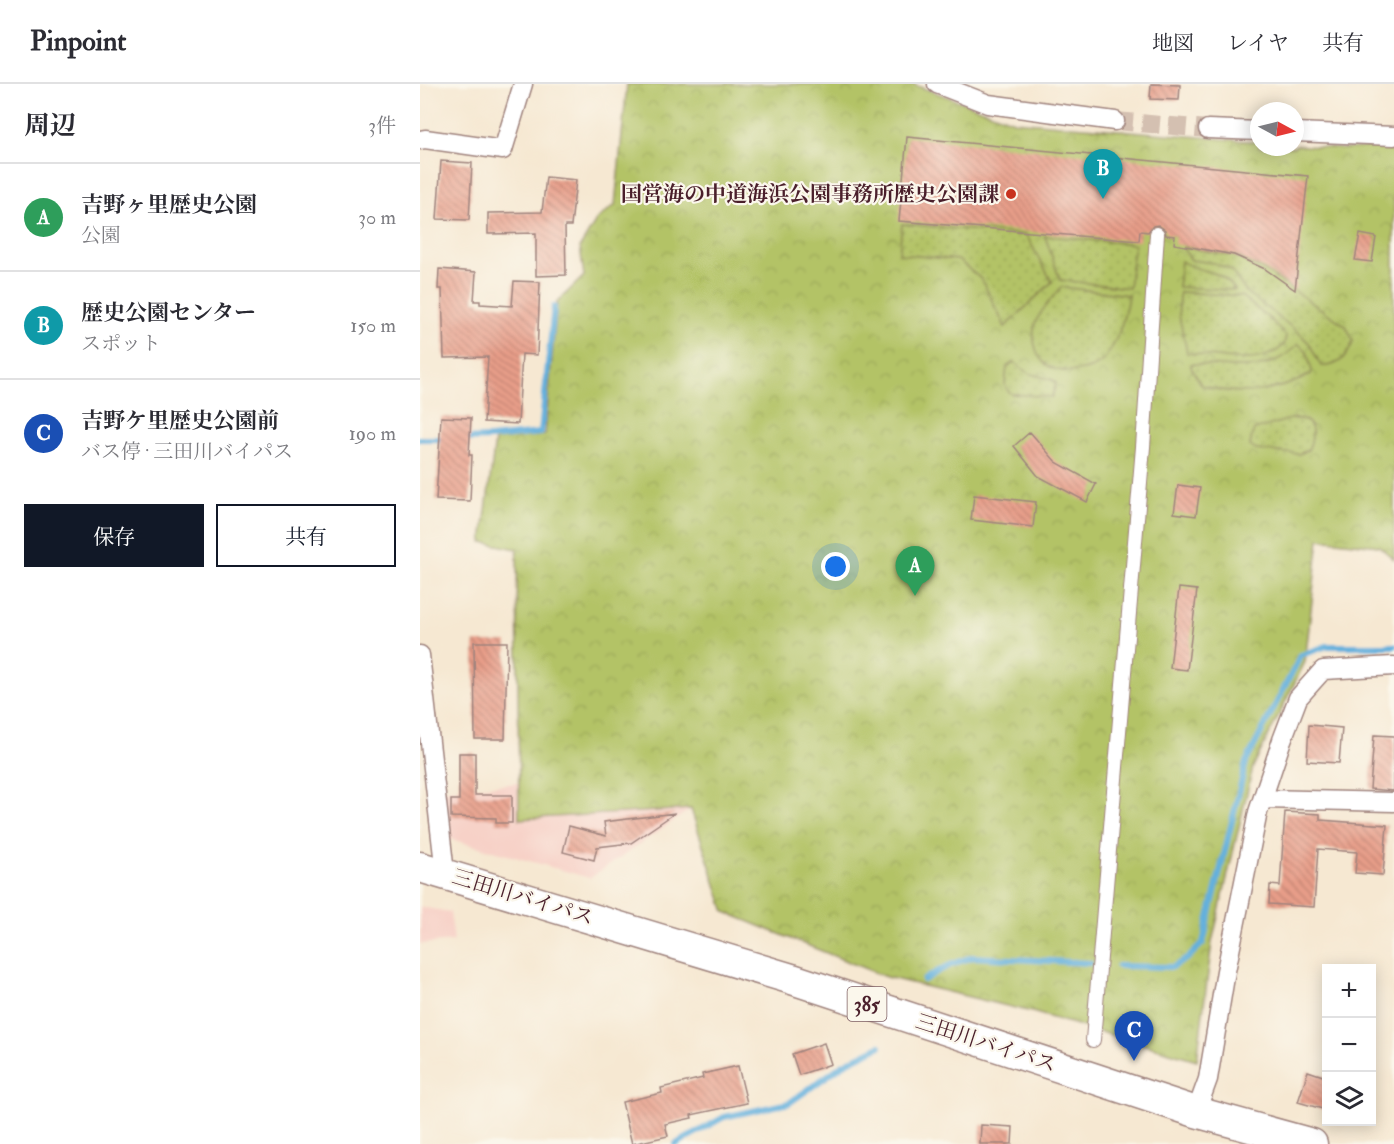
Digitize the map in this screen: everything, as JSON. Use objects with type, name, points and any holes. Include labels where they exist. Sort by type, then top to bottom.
[{"type":"highway","name":"三田川バイパス","points":[[433,870],[792,979],[1196,1112],[1312,1144]]},
{"type":"street","points":[[420,141],[425,139],[503,150],[523,84]]},
{"type":"street","points":[[937,84],[988,104],[1115,121]]},
{"type":"street","points":[[1208,129],[1250,131]]},
{"type":"street","points":[[1304,132],[1394,136]]},
{"type":"street","points":[[1093,1040],[1143,447],[1157,234]]},
{"type":"street","points":[[420,655],[433,870]]},
{"type":"street","points":[[1196,1112],[1208,1079],[1226,971],[1263,799],[1298,698],[1323,670],[1394,666]]},
{"type":"street","points":[[1263,799],[1394,802]]},
{"type":"shaded area","points":[[519,783],[520,819],[691,809],[590,878],[447,838],[441,790]]},
{"type":"shaded area","points":[[420,907],[450,912],[454,941],[420,944]]},
{"type":"green space","points":[[627,84],[912,84],[1014,121],[1250,141],[1250,156],[1304,156],[1304,146],[1344,149],[1394,145],[1394,559],[1379,546],[1319,539],[1305,662],[1253,767],[1212,942],[1197,1060],[1032,1012],[886,977],[725,912],[691,809],[519,819],[517,549],[482,542],[495,440],[545,435],[557,302],[584,276],[580,247],[597,219],[615,205]]},
{"type":"green space","points":[[902,224],[1026,235],[1052,282],[1005,327],[982,280],[958,260],[899,254]]},
{"type":"green space","points":[[1045,236],[1134,244],[1129,288],[1060,280]]},
{"type":"green space","points":[[1184,247],[1234,256],[1265,271],[1346,326],[1353,341],[1348,352],[1337,363],[1321,366],[1309,343],[1246,292],[1231,270],[1214,263],[1191,260]]},
{"type":"green space","points":[[1181,261],[1222,277],[1235,290],[1178,287]]},
{"type":"green space","points":[[1061,287],[1128,295],[1117,337],[1104,359],[1093,367],[1080,371],[1058,370],[1042,361],[1036,349],[1034,330],[1037,319]]},
{"type":"green space","points":[[1180,292],[1241,296],[1271,320],[1286,336],[1284,345],[1263,357],[1251,359],[1187,353],[1179,315]]},
{"type":"green space","points":[[1298,344],[1306,350],[1311,374],[1271,389],[1243,392],[1214,389],[1201,385],[1191,367],[1191,364],[1261,366],[1286,355]]},
{"type":"green space","points":[[1014,362],[1028,373],[1053,380],[1056,383],[1052,397],[1012,394],[1008,391],[1005,385],[1007,367]]},
{"type":"green space","points":[[1290,419],[1304,420],[1311,427],[1312,437],[1308,450],[1299,454],[1256,450],[1250,446],[1254,430]]},
{"type":"building","points":[[1151,84],[1180,85],[1179,100],[1150,99]]},
{"type":"building","points":[[907,137],[1308,176],[1295,290],[1265,269],[1234,255],[1174,244],[1175,236],[1166,235],[1165,230],[1158,225],[1153,226],[1148,232],[1140,231],[1139,241],[899,221]]},
{"type":"building","points":[[441,161],[472,163],[469,220],[437,219]]},
{"type":"building","points":[[546,177],[576,180],[571,226],[565,226],[566,275],[536,276],[536,233],[488,234],[488,213],[542,212]]},
{"type":"building","points":[[1360,234],[1376,237],[1372,262],[1355,260]]},
{"type":"building","points":[[439,269],[476,272],[474,301],[480,301],[480,304],[512,306],[514,281],[540,282],[537,355],[522,354],[518,424],[484,422],[488,357],[444,358],[442,289],[438,289]]},
{"type":"building","points":[[441,417],[471,418],[470,501],[436,500]]},
{"type":"building","points":[[1030,432],[1056,462],[1096,484],[1087,502],[1038,476],[1014,446]]},
{"type":"building","points":[[1178,485],[1200,488],[1196,516],[1174,513]]},
{"type":"building","points":[[974,495],[1036,502],[1033,527],[971,520]]},
{"type":"building","points":[[1179,588],[1197,590],[1187,670],[1170,668]]},
{"type":"building","points":[[474,642],[507,642],[505,739],[475,739]]},
{"type":"building","points":[[1309,725],[1342,728],[1339,763],[1307,761]]},
{"type":"building","points":[[1374,735],[1394,736],[1394,791],[1370,789]]},
{"type":"building","points":[[459,753],[475,753],[475,795],[512,795],[512,823],[496,823],[496,818],[451,817],[451,800],[459,800]]},
{"type":"building","points":[[1285,812],[1320,814],[1320,820],[1387,825],[1383,875],[1355,873],[1357,852],[1318,849],[1314,907],[1269,904],[1270,885],[1280,886]]},
{"type":"building","points":[[675,813],[631,843],[597,847],[594,860],[563,852],[569,826],[606,836],[604,822]]},
{"type":"building","points":[[824,1043],[831,1064],[799,1075],[792,1054]]},
{"type":"building","points":[[738,1066],[747,1103],[691,1115],[692,1118],[665,1124],[668,1136],[632,1144],[622,1102],[662,1093],[661,1088],[703,1078],[702,1074]]},
{"type":"building","points":[[1308,1071],[1322,1076],[1322,1109],[1298,1102]]},
{"type":"building","points":[[981,1125],[1013,1127],[1012,1144],[980,1144]]},
{"type":"waterway","points":[[462,439],[541,433],[554,307]]},
{"type":"waterway","points":[[420,439],[446,439]]},
{"type":"waterway","points":[[1118,966],[1173,967],[1188,958],[1203,943],[1246,762],[1301,655],[1327,646],[1394,646]]},
{"type":"waterway","points":[[924,980],[947,966],[973,957],[1090,963]]},
{"type":"waterway","points":[[676,1144],[724,1117],[789,1103],[844,1064],[880,1046]]},
{"type":"tunnel","points":[[1115,121],[1208,129]]},
{"type":"place","name":"国営海の中道海浜公園事務所歴史公園課","points":[[1011,194]]},
{"type":"place","name":"歴史公園センター","points":[[1103,199]]},
{"type":"place","name":"吉野ヶ里歴史公園","points":[[915,596]]},
{"type":"place","name":"吉野ケ里歴史公園前","points":[[1134,1061]]}]
